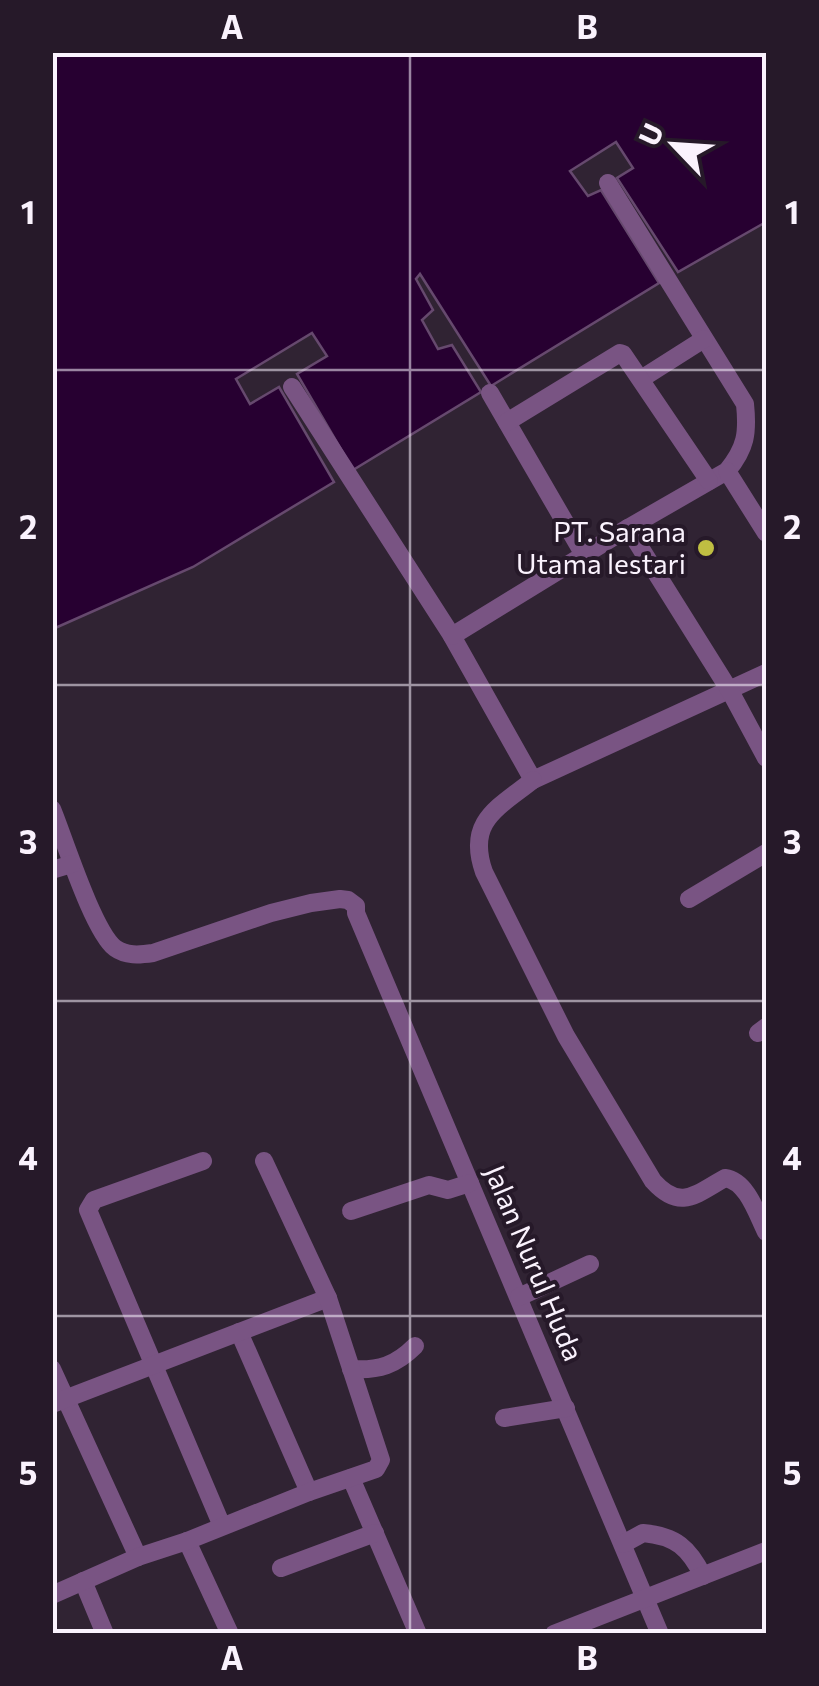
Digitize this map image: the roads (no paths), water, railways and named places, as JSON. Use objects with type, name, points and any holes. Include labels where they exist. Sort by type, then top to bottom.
[{"type":"street","points":[[452,636],[727,471],[739,457],[746,439],[745,404],[608,183]]},
{"type":"street","points":[[641,378],[704,339]]},
{"type":"street","points":[[507,422],[624,354],[708,481]]},
{"type":"street","points":[[292,387],[452,636],[533,780]]},
{"type":"street","points":[[490,393],[584,554]]},
{"type":"street","points":[[727,471],[766,533]]},
{"type":"street","points":[[628,528],[766,754]]},
{"type":"street","points":[[766,673],[533,780],[486,817],[478,855],[566,1036],[653,1181],[662,1191],[680,1199],[725,1178],[737,1181],[766,1232]]},
{"type":"street","points":[[52,809],[72,864],[52,870]]},
{"type":"street","points":[[689,899],[766,852]]},
{"type":"street","name":"Jalan Nurul Huda","points":[[72,864],[109,943],[119,951],[137,956],[271,912],[348,900],[356,906],[623,1544],[635,1602],[660,1634]]},
{"type":"street","points":[[203,1161],[94,1200],[88,1210],[222,1526]]},
{"type":"street","points":[[52,1594],[138,1557],[376,1468],[381,1460],[328,1298],[264,1161]]},
{"type":"street","points":[[351,1210],[428,1185],[448,1190],[470,1183]]},
{"type":"street","points":[[519,1297],[590,1264]]},
{"type":"street","points":[[60,1401],[328,1298]]},
{"type":"street","points":[[239,1332],[309,1492]]},
{"type":"street","points":[[351,1369],[375,1370],[390,1365],[416,1346]]},
{"type":"street","points":[[52,1369],[60,1401],[138,1557]]},
{"type":"street","points":[[504,1418],[566,1408]]},
{"type":"street","points":[[351,1478],[418,1634]]},
{"type":"street","points":[[282,1568],[375,1533]]},
{"type":"street","points":[[623,1544],[644,1533],[664,1537],[692,1554],[704,1576]]},
{"type":"street","points":[[187,1540],[230,1634]]},
{"type":"street","points":[[554,1634],[766,1551]]},
{"type":"street","points":[[83,1581],[105,1634]]},
{"type":"place","name":"PT. Sarana Utama lestari","points":[[706,548]]}]
